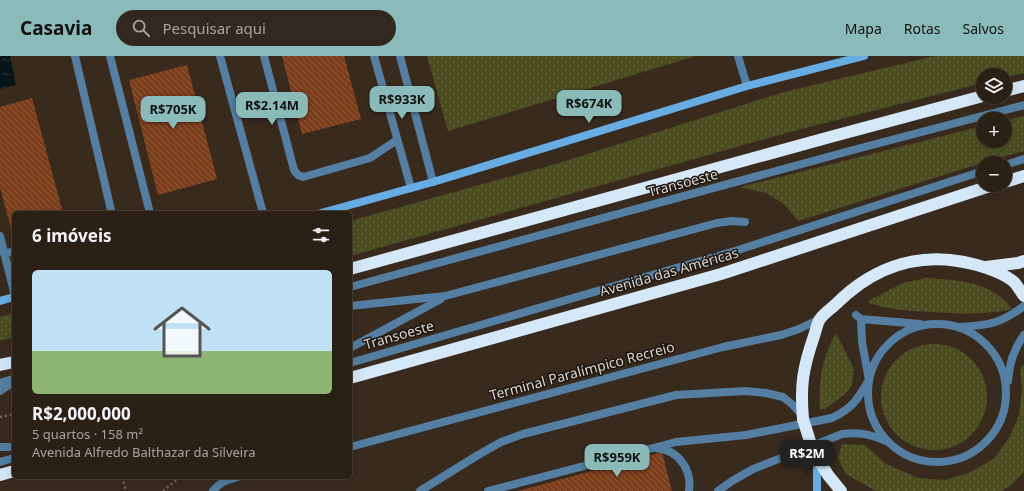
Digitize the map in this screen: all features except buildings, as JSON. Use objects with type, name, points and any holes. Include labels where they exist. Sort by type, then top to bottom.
[{"type":"highway","points":[[1012,89],[1024,86]]},
{"type":"highway","points":[[352,268],[976,98]]},
{"type":"highway","points":[[1012,180],[1024,176]]},
{"type":"highway","name":"Avenida das Américas","points":[[352,377],[721,274],[976,191]]},
{"type":"highway","points":[[841,491],[828,475],[815,454],[803,417],[801,396],[802,376],[806,356],[820,319],[847,293],[862,282],[878,273],[912,261],[949,259],[985,267],[1014,282],[1024,296]]},
{"type":"highway","points":[[985,267],[1018,263],[1024,260]]},
{"type":"highway","points":[[0,365],[12,362]]},
{"type":"highway","points":[[0,475],[12,472]]},
{"type":"main road","points":[[328,211],[433,182],[747,86],[864,56]]},
{"type":"main road","points":[[0,301],[12,298]]},
{"type":"main road","points":[[815,454],[817,491]]},
{"type":"street","points":[[75,56],[111,211]]},
{"type":"street","points":[[110,56],[149,211]]},
{"type":"street","points":[[220,56],[262,211]]},
{"type":"street","points":[[264,56],[294,170],[298,175],[303,177],[370,158],[397,140]]},
{"type":"street","points":[[374,56],[411,188]]},
{"type":"street","points":[[400,56],[433,182]]},
{"type":"street","points":[[738,56],[747,86]]},
{"type":"street","name":"Transoeste","points":[[352,286],[1024,105]]},
{"type":"street","points":[[1012,163],[1024,160]]},
{"type":"street","name":"Transoeste","points":[[352,362],[735,251],[976,173]]},
{"type":"street","points":[[352,306],[445,296],[717,223],[732,221],[745,222]]},
{"type":"street","points":[[0,236],[12,284]]},
{"type":"street","points":[[4,254],[12,252]]},
{"type":"street","points":[[352,347],[445,296]]},
{"type":"street","points":[[958,327],[986,325],[999,322],[1024,306]]},
{"type":"street","points":[[488,491],[676,442],[746,435],[832,418],[844,412],[855,403],[869,380],[858,317],[925,325],[942,324],[958,327],[974,334],[987,344],[997,358],[1004,373],[1007,390]]},
{"type":"street","name":"Terminal Paralímpico Recreio","points":[[352,446],[723,347],[781,335],[820,319]]},
{"type":"street","points":[[887,442],[877,428],[870,413],[867,397],[869,380],[874,364],[882,350],[894,338],[909,330],[925,325]]},
{"type":"street","points":[[718,491],[732,481],[754,469],[842,434],[857,432],[870,434],[887,442],[900,452],[916,459],[932,462],[949,462],[965,457],[980,448],[992,437],[1001,422],[1006,406],[1010,362],[1016,346],[1024,335]]},
{"type":"street","points":[[0,383],[12,381]]},
{"type":"street","points":[[0,391],[12,382]]},
{"type":"street","points":[[420,491],[501,442],[523,434],[676,395],[745,391],[766,393],[783,397],[793,405],[803,417]]},
{"type":"street","points":[[0,447],[12,448]]},
{"type":"street","points":[[650,448],[666,450],[678,457],[688,474],[690,481],[689,491]]},
{"type":"street","points":[[0,462],[12,459]]},
{"type":"street","points":[[213,491],[225,480],[229,479]]},
{"type":"path","points":[[0,417],[12,414]]},
{"type":"path","points":[[123,479],[126,491]]},
{"type":"path","points":[[163,491],[176,479]]},
{"type":"green space","points":[[427,56],[696,56],[448,131]]},
{"type":"green space","points":[[935,56],[1024,56],[1024,73],[1012,76],[1012,68],[976,68],[976,85],[797,130],[352,255],[352,220],[559,163],[784,92]]},
{"type":"green space","points":[[1024,116],[1024,151],[1007,156],[976,156],[976,165],[798,221],[784,204],[766,193],[740,187],[976,128],[976,148],[1012,148],[1012,119]]},
{"type":"green space","points":[[926,278],[962,281],[984,287],[1004,300],[1012,309],[972,314],[900,310],[869,303],[870,300],[903,283]]},
{"type":"green space","points":[[12,314],[12,338],[0,341],[0,317]]},
{"type":"green space","points":[[836,333],[854,369],[852,385],[845,394],[825,409],[820,410],[820,380],[822,370],[827,351]]},
{"type":"green space","points":[[934,344],[954,348],[972,359],[983,377],[987,397],[983,417],[972,435],[954,446],[934,450],[914,446],[896,435],[885,417],[881,397],[885,377],[896,359],[914,348]]},
{"type":"green space","points":[[1024,364],[1024,472],[1011,485],[1001,491],[876,491],[846,474],[838,458],[842,444],[865,445],[886,464],[918,478],[945,480],[969,473],[995,458],[1010,436],[1019,415],[1022,388],[1020,370]]},
{"type":"water","points":[[0,56],[10,56],[16,85],[0,89]]}]
